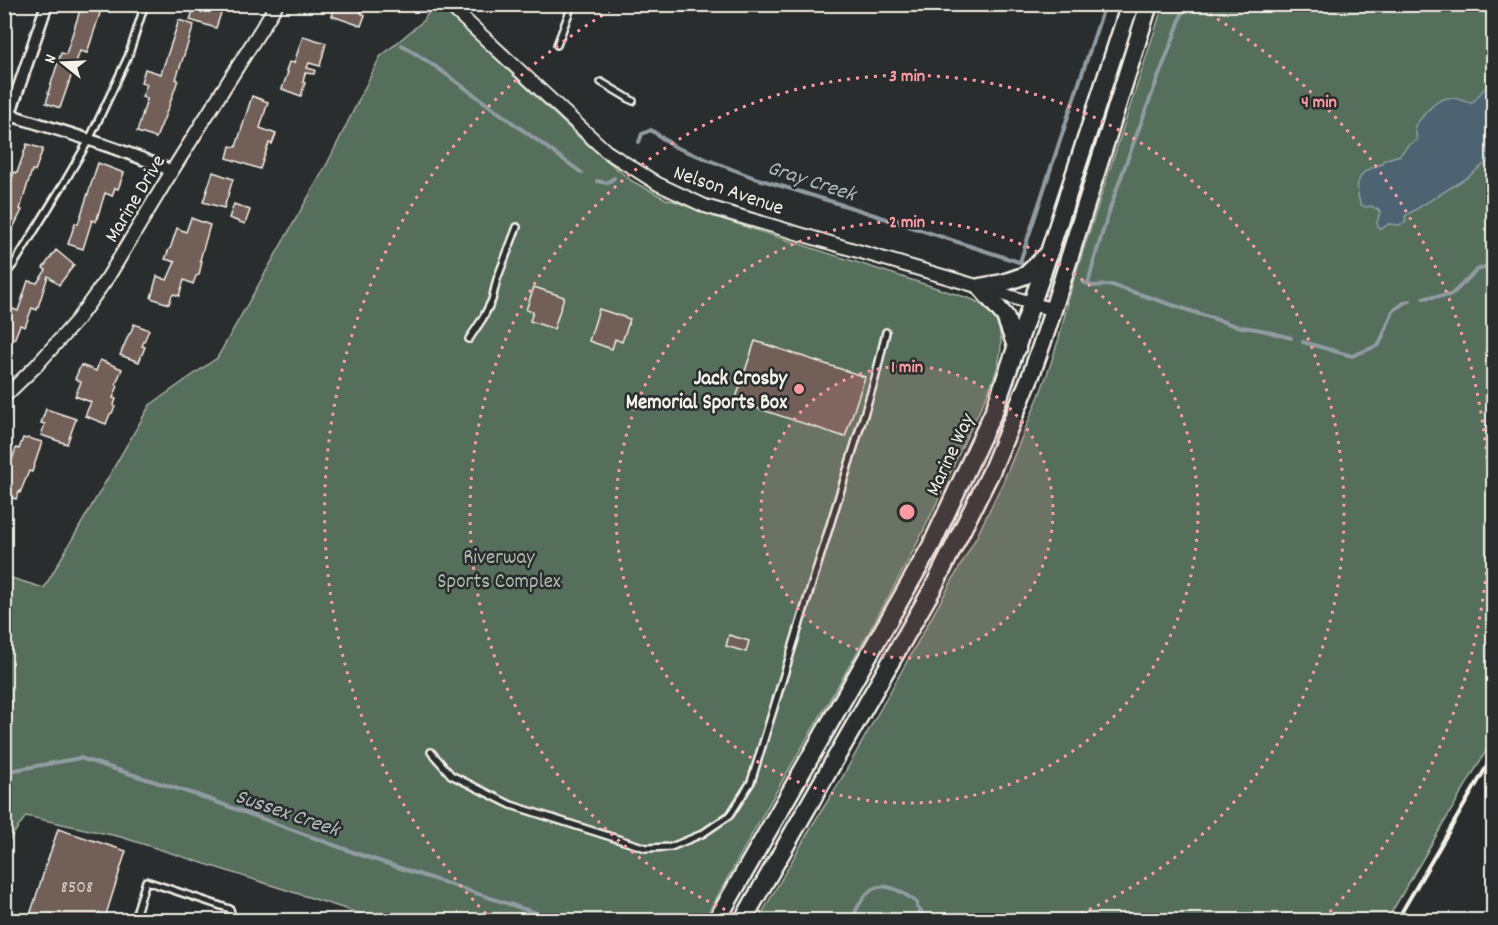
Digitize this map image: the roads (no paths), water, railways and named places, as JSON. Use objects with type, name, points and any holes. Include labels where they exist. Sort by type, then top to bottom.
[{"type":"main road","name":"Marine Way","points":[[717,921],[931,546],[994,411],[1017,349],[1130,4]]},
{"type":"main road","name":"Marine Way","points":[[743,921],[927,599],[991,472],[1031,375],[1053,310],[1149,4]]},
{"type":"main road","points":[[980,287],[1004,283],[1026,275],[1049,253]]},
{"type":"main road","points":[[980,287],[1005,316],[1017,349]]},
{"type":"street","points":[[4,131],[47,4]]},
{"type":"street","name":"Marine Drive","points":[[4,396],[36,366],[77,320],[108,277],[277,4]]},
{"type":"street","name":"Nelson Avenue","points":[[448,4],[606,151],[658,184],[705,206],[1053,310]]},
{"type":"street","points":[[10,115],[89,140],[172,171]]},
{"type":"lane","points":[[4,276],[58,194],[89,140],[128,57],[145,4]]},
{"type":"lane","points":[[557,45],[571,4]]},
{"type":"lane","points":[[601,82],[633,101]]},
{"type":"lane","points":[[469,339],[492,300],[497,279],[518,227]]},
{"type":"lane","points":[[431,752],[451,775],[511,805],[646,848],[671,847],[702,834],[730,815],[751,782],[875,379],[886,332]]},
{"type":"lane","points":[[134,921],[146,881],[230,909],[233,921]]},
{"type":"water","points":[[1493,43],[1493,157],[1468,177],[1405,216],[1406,222],[1400,225],[1388,224],[1382,229],[1378,227],[1380,211],[1371,206],[1361,205],[1359,200],[1360,177],[1384,160],[1400,155],[1408,145],[1417,140],[1415,126],[1436,103],[1453,98],[1472,103],[1491,81],[1489,60]]},
{"type":"waterway","points":[[1020,262],[1105,4]]},
{"type":"waterway","points":[[1088,284],[1119,183],[1185,4]]},
{"type":"waterway","name":"Gray Creek","points":[[402,45],[582,173]]},
{"type":"waterway","name":"Gray Creek","points":[[639,142],[642,134],[651,130],[675,147],[755,178],[1022,263]]},
{"type":"waterway","name":"Gray Creek","points":[[597,181],[607,183],[614,178]]},
{"type":"waterway","name":"Gray Creek","points":[[1423,298],[1451,295],[1477,270],[1494,264]]},
{"type":"waterway","name":"Gray Creek","points":[[1083,282],[1092,286],[1112,285],[1236,326],[1291,338]]},
{"type":"waterway","name":"Gray Creek","points":[[1303,342],[1352,356],[1379,345],[1393,311],[1410,301]]},
{"type":"waterway","name":"Sussex Creek","points":[[4,772],[80,758],[200,796],[361,855],[557,920]]},
{"type":"waterway","name":"Sussex Creek","points":[[852,920],[864,897],[878,887],[895,889],[905,895],[917,903],[917,907],[932,920]]},
{"type":"railway","points":[[1397,920],[1494,754]]},
{"type":"place","name":"Jack Crosby Memorial Sports Box","points":[[799,389]]},
{"type":"park label","name":"Riverway Sports Complex","points":[[499,568]]}]
